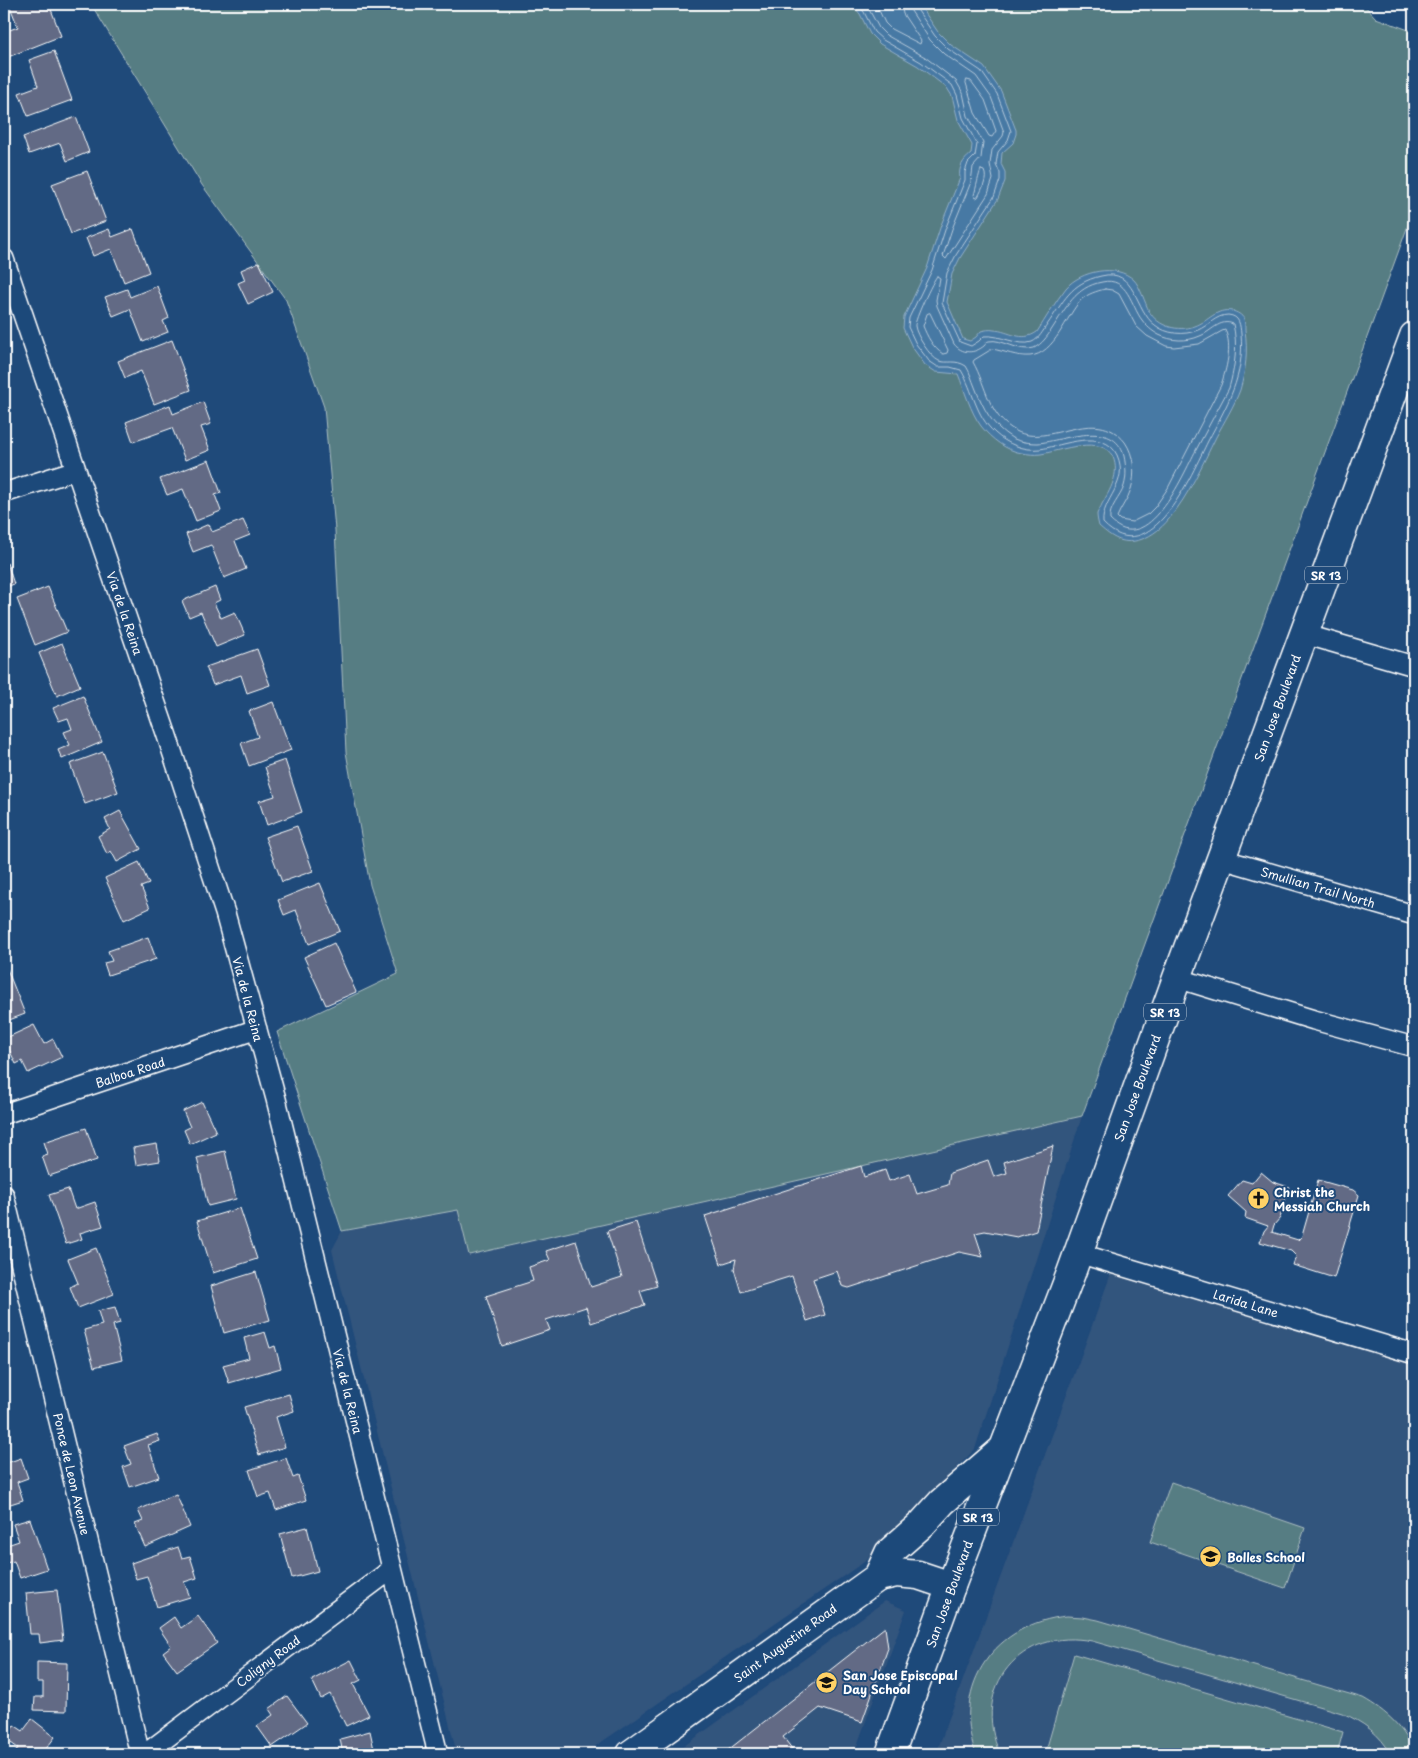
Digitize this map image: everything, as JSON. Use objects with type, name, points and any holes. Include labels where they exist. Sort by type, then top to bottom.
[{"type":"main road","name":"San Jose Boulevard","points":[[890,1754],[951,1586],[1078,1252],[1304,634],[1406,386],[1414,336]]},
{"type":"main road","points":[[878,1577],[889,1553],[922,1524],[942,1502],[1005,1448]]},
{"type":"main road","name":"Saint Augustine Road","points":[[631,1754],[878,1577],[896,1573],[918,1575],[951,1586]]},
{"type":"street","name":"Via de la Reina","points":[[4,259],[225,913],[276,1099],[438,1754]]},
{"type":"street","points":[[4,493],[76,470]]},
{"type":"street","points":[[1304,634],[1414,666]]},
{"type":"street","name":"Smullian Trail North","points":[[1222,859],[1414,914]]},
{"type":"street","points":[[1177,978],[1414,1048]]},
{"type":"street","name":"Balboa Road","points":[[4,1114],[257,1030]]},
{"type":"street","name":"Ponce de Leon Avenue","points":[[4,1195],[140,1754]]},
{"type":"street","name":"Larida Lane","points":[[1078,1252],[1414,1354]]},
{"type":"street","name":"Coligny Road","points":[[145,1754],[392,1569]]},
{"type":"shaded area","points":[[1082,1116],[975,1449],[867,1560],[584,1754],[457,1754],[332,1250],[342,1231],[458,1210],[470,1255]]},
{"type":"shaded area","name":"Bolles School","points":[[1113,1268],[1414,1361],[1414,1754],[936,1754]]},
{"type":"shaded area","name":"San Jose Episcopal Day School","points":[[885,1601],[906,1610],[854,1754],[673,1754]]},
{"type":"green space","points":[[91,4],[1363,4],[1376,18],[1414,32],[1414,209],[1082,1116],[469,1255],[458,1210],[342,1231],[277,1032],[398,974],[370,885],[346,752],[335,530],[324,407],[286,300],[202,185]]},
{"type":"green space","points":[[1171,1482],[1305,1528],[1285,1588],[1150,1542]]},
{"type":"green space","points":[[1067,1616],[1098,1620],[1363,1698],[1380,1709],[1394,1722],[1406,1737],[1414,1754],[1391,1754],[1382,1740],[1370,1729],[1342,1713],[1092,1641],[1066,1639],[1043,1643],[1024,1653],[1008,1667],[997,1685],[992,1706],[992,1729],[1000,1754],[976,1754],[970,1729],[969,1704],[975,1682],[985,1662],[1000,1645],[1019,1631],[1042,1621]]},
{"type":"green space","points":[[1074,1654],[1343,1732],[1337,1754],[1045,1754]]},
{"type":"water","points":[[852,4],[919,4],[938,32],[951,45],[984,67],[1001,91],[1016,130],[1013,143],[1002,153],[1001,164],[1005,172],[1005,181],[998,199],[960,258],[952,274],[947,302],[963,339],[970,341],[981,331],[989,330],[1016,336],[1026,336],[1037,332],[1058,299],[1072,282],[1080,277],[1099,271],[1118,272],[1134,280],[1149,311],[1158,321],[1169,327],[1189,328],[1200,324],[1221,311],[1232,311],[1244,319],[1246,360],[1238,396],[1183,500],[1166,523],[1149,536],[1130,542],[1124,541],[1111,535],[1099,526],[1097,514],[1115,476],[1115,463],[1108,450],[1100,446],[1090,445],[1034,454],[1016,452],[1005,447],[990,435],[977,420],[958,374],[936,372],[925,365],[912,347],[903,328],[904,317],[927,268],[941,225],[960,178],[960,168],[971,154],[972,145],[958,120],[952,96],[947,88],[918,66],[880,44],[870,34],[860,14]]},
{"type":"building","points":[[9,4],[36,4],[37,6],[49,4],[61,36],[8,57],[4,46],[4,32],[18,27]]},
{"type":"building","points":[[54,51],[72,100],[28,116],[19,93],[38,86],[29,60]]},
{"type":"building","points":[[76,117],[89,152],[67,161],[60,143],[29,154],[23,137]]},
{"type":"building","points":[[87,171],[106,221],[71,234],[52,184]]},
{"type":"building","points":[[109,229],[112,237],[133,229],[149,272],[124,282],[111,249],[93,256],[86,238]]},
{"type":"building","points":[[259,262],[273,292],[248,304],[238,283],[245,280],[241,270]]},
{"type":"building","points":[[157,286],[169,318],[163,321],[168,332],[143,342],[130,309],[113,316],[105,297],[127,289],[130,297]]},
{"type":"building","points":[[172,340],[191,390],[154,404],[141,371],[125,378],[118,361]]},
{"type":"building","points":[[203,402],[211,424],[201,427],[210,450],[185,460],[172,428],[133,442],[126,422],[170,405],[173,414]]},
{"type":"building","points":[[209,460],[221,493],[215,495],[221,511],[196,521],[183,489],[167,495],[160,479]]},
{"type":"building","points":[[243,520],[250,535],[235,541],[246,569],[224,578],[211,545],[193,552],[186,534],[209,524],[212,532]]},
{"type":"building","points":[[7,563],[14,584],[4,588],[4,564]]},
{"type":"building","points":[[48,587],[67,632],[35,645],[17,599]]},
{"type":"building","points":[[215,587],[220,600],[214,603],[221,618],[235,612],[245,635],[216,647],[201,612],[189,617],[182,601]]},
{"type":"building","points":[[62,643],[80,686],[57,696],[39,653]]},
{"type":"building","points":[[257,649],[270,685],[247,693],[241,675],[213,685],[206,667]]},
{"type":"building","points":[[83,696],[102,742],[62,759],[58,750],[70,745],[64,732],[72,729],[68,718],[59,721],[53,708]]},
{"type":"building","points":[[273,702],[291,750],[249,766],[241,743],[258,737],[249,711]]},
{"type":"building","points":[[103,752],[118,792],[85,804],[70,764]]},
{"type":"building","points":[[285,760],[302,812],[267,825],[259,801],[275,796],[265,767]]},
{"type":"building","points":[[120,811],[141,849],[117,862],[111,851],[107,854],[98,836],[110,829],[105,819]]},
{"type":"building","points":[[297,826],[313,871],[282,882],[265,837]]},
{"type":"building","points":[[139,862],[149,884],[141,887],[150,908],[124,920],[105,878]]},
{"type":"building","points":[[320,883],[340,931],[309,944],[296,910],[284,915],[278,900]]},
{"type":"building","points":[[4,919],[10,933],[4,936]]},
{"type":"building","points":[[148,937],[156,959],[108,975],[104,963],[112,961],[108,951]]},
{"type":"building","points":[[334,943],[356,992],[326,1005],[304,957]]},
{"type":"building","points":[[7,969],[25,1014],[4,1022],[4,970]]},
{"type":"building","points":[[34,1025],[44,1044],[53,1039],[62,1057],[28,1073],[22,1061],[16,1064],[4,1039]]},
{"type":"building","points":[[202,1102],[216,1132],[190,1144],[184,1130],[190,1127],[183,1111]]},
{"type":"building","points":[[86,1128],[97,1160],[49,1176],[42,1156],[48,1154],[44,1142]]},
{"type":"building","points":[[157,1144],[160,1161],[136,1165],[133,1148]]},
{"type":"building","points":[[1053,1146],[1036,1231],[1017,1237],[985,1231],[975,1233],[983,1257],[959,1252],[849,1288],[842,1286],[837,1271],[813,1279],[825,1315],[807,1321],[792,1276],[741,1292],[734,1269],[736,1259],[721,1264],[705,1216],[861,1166],[864,1177],[885,1170],[889,1181],[910,1174],[917,1194],[948,1185],[950,1173],[988,1160],[994,1177],[1007,1173],[1004,1162]]},
{"type":"building","points":[[225,1151],[236,1199],[208,1206],[197,1158]]},
{"type":"building","points":[[1261,1172],[1273,1182],[1289,1187],[1280,1218],[1274,1225],[1272,1232],[1298,1240],[1302,1236],[1318,1180],[1353,1190],[1359,1195],[1334,1278],[1293,1265],[1296,1256],[1291,1251],[1260,1242],[1268,1226],[1245,1218],[1246,1212],[1228,1196],[1242,1180],[1252,1183]]},
{"type":"building","points":[[68,1189],[75,1209],[95,1202],[103,1226],[80,1233],[82,1239],[66,1244],[49,1195]]},
{"type":"building","points":[[240,1208],[257,1259],[213,1273],[197,1221]]},
{"type":"building","points":[[636,1222],[657,1286],[640,1291],[645,1305],[591,1323],[586,1307],[546,1320],[550,1330],[502,1346],[486,1296],[533,1281],[529,1267],[550,1260],[546,1251],[576,1241],[591,1287],[622,1277],[607,1231]]},
{"type":"building","points":[[96,1248],[114,1294],[78,1308],[70,1287],[78,1283],[68,1259]]},
{"type":"building","points":[[256,1272],[270,1320],[224,1333],[211,1286]]},
{"type":"building","points":[[115,1307],[120,1323],[113,1325],[122,1360],[94,1367],[84,1330],[102,1325],[98,1311]]},
{"type":"building","points":[[265,1332],[270,1348],[275,1346],[281,1368],[229,1383],[223,1365],[249,1358],[244,1338]]},
{"type":"building","points":[[289,1394],[294,1411],[276,1417],[285,1447],[259,1455],[244,1407]]},
{"type":"building","points":[[4,1399],[10,1419],[4,1421]]},
{"type":"building","points":[[157,1434],[160,1441],[148,1445],[159,1477],[130,1487],[123,1467],[131,1464],[124,1446]]},
{"type":"building","points":[[21,1458],[28,1478],[17,1482],[23,1500],[4,1506],[4,1464]]},
{"type":"building","points":[[286,1458],[293,1478],[298,1476],[306,1500],[276,1510],[270,1493],[258,1497],[249,1470]]},
{"type":"building","points":[[176,1494],[190,1527],[145,1547],[135,1524],[143,1521],[138,1510]]},
{"type":"building","points":[[30,1519],[47,1569],[20,1578],[14,1561],[6,1563],[4,1546],[19,1541],[13,1524]]},
{"type":"building","points":[[307,1527],[318,1571],[292,1578],[280,1534]]},
{"type":"building","points":[[178,1547],[182,1558],[190,1556],[197,1578],[184,1582],[190,1597],[157,1607],[147,1576],[136,1579],[131,1563]]},
{"type":"building","points":[[57,1590],[63,1640],[40,1643],[39,1634],[30,1634],[26,1593]]},
{"type":"building","points":[[198,1616],[217,1643],[177,1671],[163,1652],[171,1646],[159,1628],[174,1617],[181,1628]]},
{"type":"building","points":[[885,1627],[888,1648],[862,1722],[820,1708],[783,1737],[796,1754],[723,1754]]},
{"type":"building","points":[[351,1660],[361,1680],[353,1684],[369,1715],[346,1726],[330,1694],[321,1699],[312,1680]]},
{"type":"building","points":[[37,1662],[67,1663],[66,1711],[34,1710],[35,1697],[43,1697],[43,1682],[37,1682]]},
{"type":"building","points":[[287,1696],[307,1723],[272,1747],[257,1726],[273,1715],[269,1709]]},
{"type":"building","points":[[32,1719],[55,1737],[42,1754],[14,1754],[18,1748],[4,1738],[14,1725],[23,1731]]},
{"type":"building","points":[[370,1731],[375,1754],[343,1754],[340,1739]]},
{"type":"place","name":"Christ the Messiah Church","points":[[1258,1199]]},
{"type":"place","name":"Bolles School","points":[[1211,1557]]},
{"type":"place","name":"San Jose Episcopal Day School","points":[[827,1682]]}]
